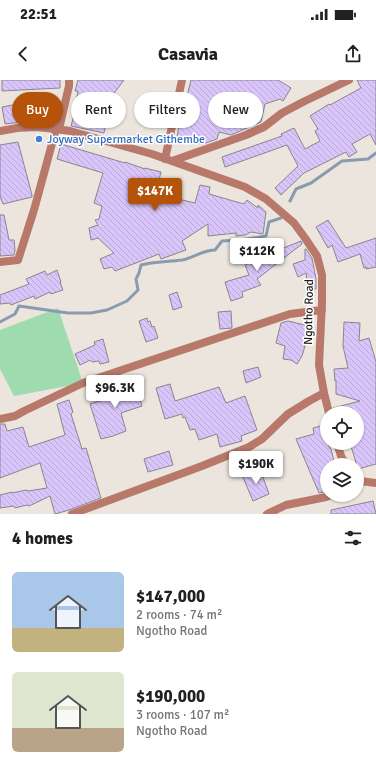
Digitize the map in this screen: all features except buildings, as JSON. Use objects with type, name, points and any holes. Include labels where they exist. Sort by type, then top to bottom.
[{"type":"street","points":[[0,262],[18,260],[57,129],[69,86],[69,80]]},
{"type":"street","points":[[182,80],[169,160],[246,135],[264,127],[282,113],[349,80]]},
{"type":"street","name":"Ngotho Road","points":[[0,132],[17,128]]},
{"type":"street","name":"Ngotho Road","points":[[46,128],[78,133],[152,154],[245,187],[266,199],[294,223],[317,256],[322,275],[319,365],[327,406]]},
{"type":"street","points":[[0,419],[15,416],[83,383],[290,314],[322,310]]},
{"type":"street","points":[[72,514],[249,447],[262,439],[288,414],[324,393]]},
{"type":"street","points":[[364,482],[376,483]]},
{"type":"street","points":[[267,514],[286,505],[320,498]]},
{"type":"green space","points":[[58,308],[83,383],[14,396],[0,369],[0,330]]},
{"type":"waterway","points":[[290,201],[296,189],[311,183],[342,161],[368,159],[376,153]]},
{"type":"waterway","points":[[0,322],[15,314],[19,306],[68,313],[91,313],[107,310],[127,301],[138,290],[136,279],[141,265],[186,259],[206,251],[215,250],[222,241],[266,236],[269,222],[281,218]]},
{"type":"place","name":"Joyway Supermarket Githembe","points":[[39,139]]}]
